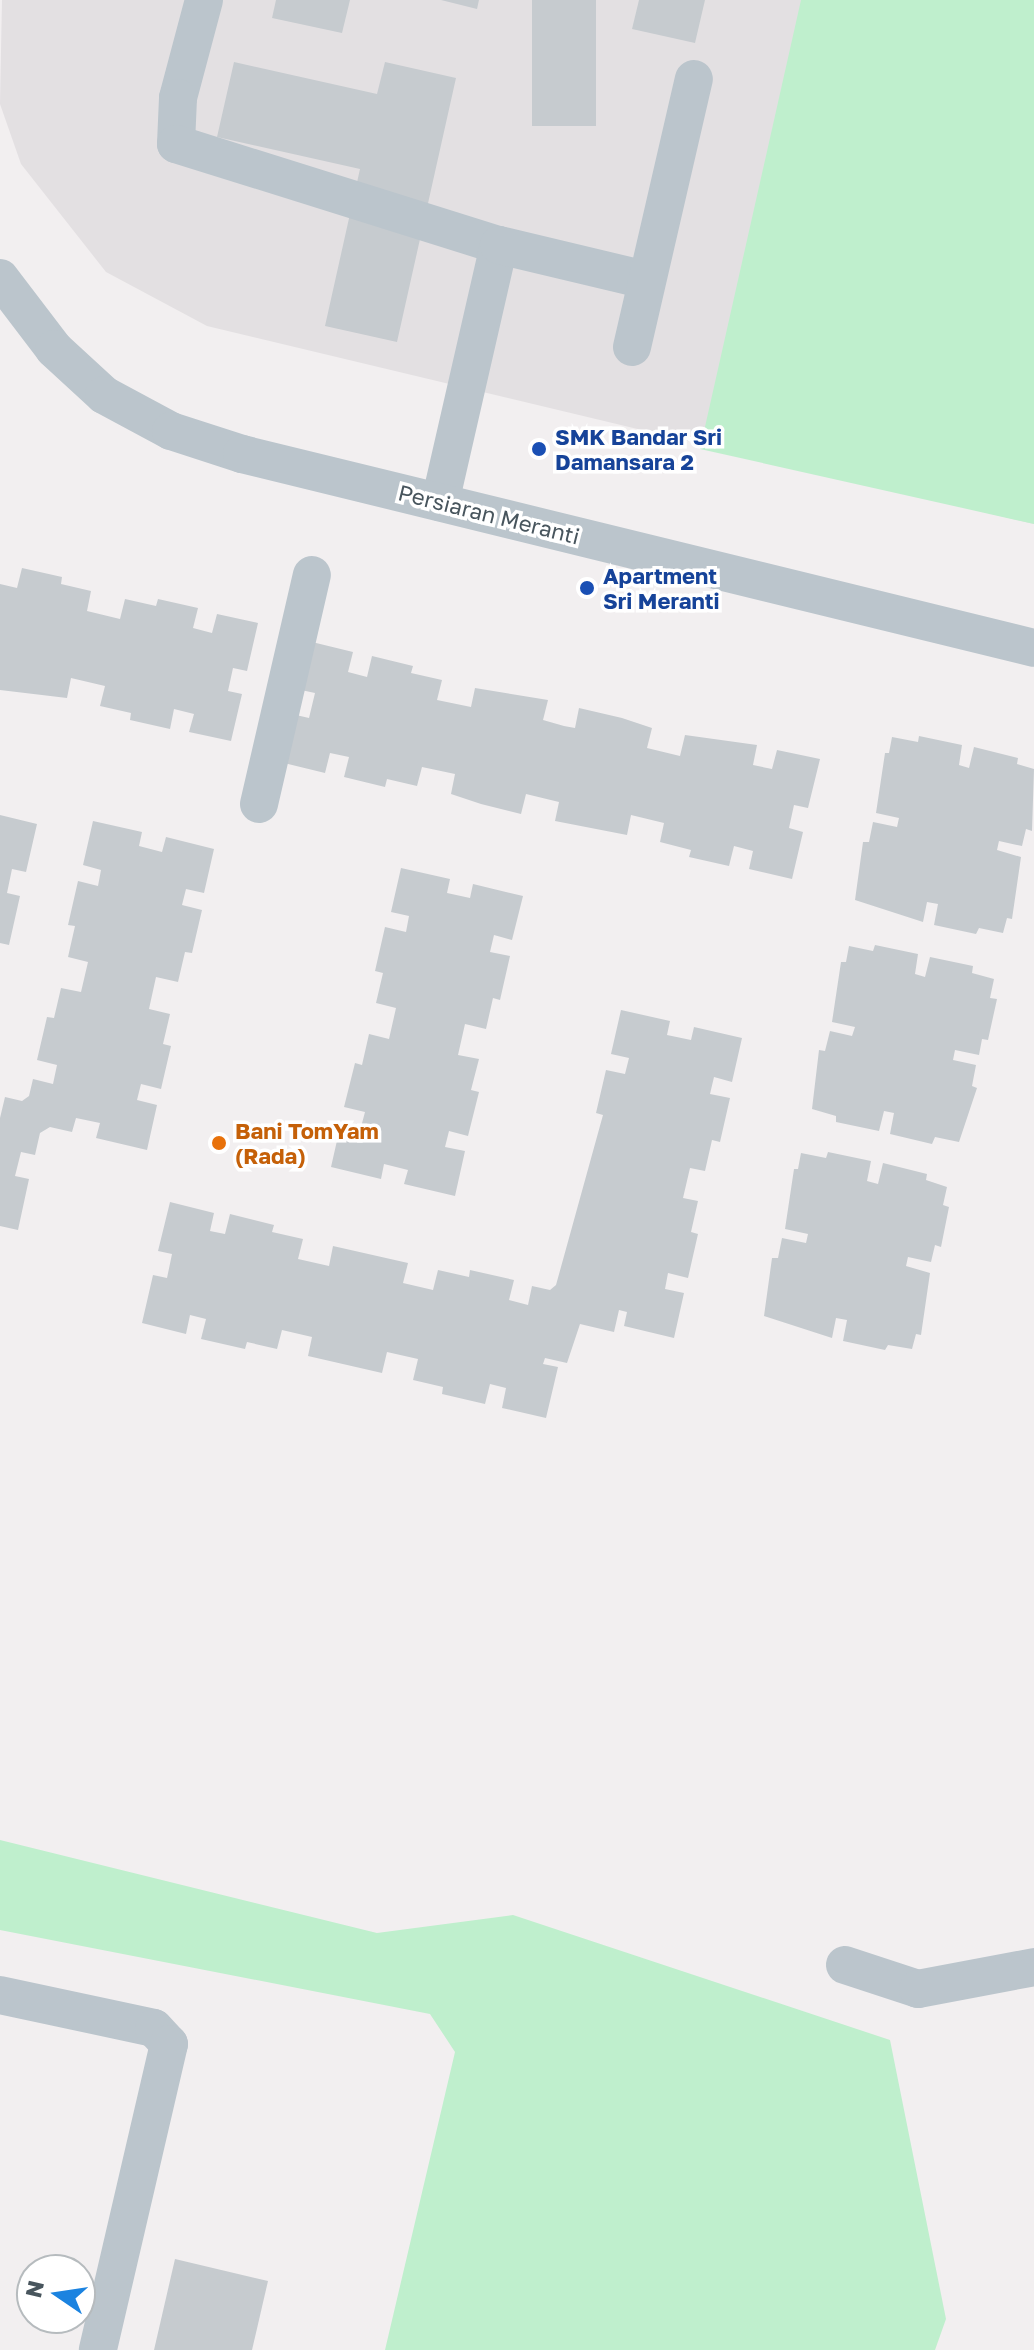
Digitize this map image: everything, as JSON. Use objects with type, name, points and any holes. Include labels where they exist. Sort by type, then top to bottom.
[{"type":"street","points":[[204,0],[178,98],[176,144],[499,245],[646,280]]},
{"type":"street","points":[[632,347],[694,79]]},
{"type":"street","points":[[440,502],[499,245]]},
{"type":"street","name":"Persiaran Meranti","points":[[0,278],[54,349],[104,395],[171,431],[242,454],[1034,648]]},
{"type":"street","points":[[259,804],[312,575]]},
{"type":"street","points":[[845,1965],[918,1989],[1034,1967]]},
{"type":"street","points":[[0,1995],[154,2028],[169,2044],[98,2350]]},
{"type":"shaded area","points":[[2,0],[1034,0],[1034,524],[207,326],[106,272],[21,164],[0,104]]},
{"type":"green space","points":[[801,0],[1034,0],[1034,524],[700,449]]},
{"type":"green space","points":[[0,1840],[377,1933],[513,1915],[890,2040],[946,2319],[935,2350],[385,2350],[455,2052],[430,2014],[0,1930]]},
{"type":"building","points":[[276,0],[350,0],[342,33],[272,18]]},
{"type":"building","points":[[441,0],[479,0],[477,9]]},
{"type":"building","points":[[532,0],[596,0],[596,126],[532,126]]},
{"type":"building","points":[[639,0],[705,0],[695,43],[632,29]]},
{"type":"building","points":[[234,62],[377,94],[385,62],[456,78],[397,342],[325,326],[360,169],[217,137]]},
{"type":"building","points":[[22,568],[62,577],[61,584],[91,591],[87,611],[120,619],[125,599],[156,606],[158,599],[198,608],[193,628],[212,633],[217,614],[258,623],[247,671],[233,668],[228,691],[242,694],[231,741],[189,732],[194,714],[174,709],[170,729],[130,720],[131,713],[100,706],[105,686],[71,678],[67,698],[0,690],[0,584],[17,588]]},
{"type":"building","points":[[312,642],[353,652],[348,672],[367,677],[372,656],[413,666],[411,673],[442,680],[437,700],[471,707],[475,688],[548,700],[543,720],[564,726],[575,728],[579,708],[622,718],[652,728],[647,748],[680,756],[685,735],[757,745],[753,765],[772,769],[777,750],[820,759],[808,808],[794,805],[789,828],[803,832],[792,879],[749,869],[753,851],[734,846],[729,866],[689,857],[691,850],[660,842],[664,823],[631,815],[627,835],[555,821],[559,802],[526,794],[521,814],[481,804],[451,794],[455,774],[422,767],[417,786],[387,779],[385,787],[344,777],[349,757],[330,753],[325,773],[284,763],[296,715],[309,718],[315,693],[301,690]]},
{"type":"building","points":[[919,736],[962,745],[959,765],[969,768],[974,747],[1018,758],[1017,764],[1034,769],[1032,831],[1026,829],[1022,846],[999,841],[997,850],[1021,857],[1012,919],[1007,918],[1003,933],[979,928],[976,934],[934,925],[938,904],[927,902],[923,922],[855,900],[863,842],[869,842],[873,822],[897,827],[899,818],[876,813],[885,753],[889,753],[892,737],[918,742]]},
{"type":"building","points":[[0,815],[37,824],[26,872],[12,869],[7,893],[20,896],[9,945],[0,943]]},
{"type":"building","points":[[93,821],[142,832],[139,846],[162,852],[166,837],[214,849],[204,893],[186,889],[182,905],[202,910],[192,953],[185,952],[178,982],[156,977],[149,1009],[170,1014],[163,1044],[171,1046],[161,1089],[141,1084],[137,1100],[157,1105],[147,1150],[96,1138],[100,1123],[76,1118],[72,1132],[50,1127],[40,1133],[35,1155],[21,1152],[15,1176],[29,1179],[18,1230],[0,1226],[0,1118],[5,1097],[22,1101],[29,1096],[33,1079],[53,1084],[57,1065],[37,1060],[47,1017],[54,1018],[61,988],[81,992],[88,962],[68,957],[75,926],[68,925],[78,881],[98,886],[101,870],[83,865]]},
{"type":"building","points":[[401,868],[450,879],[447,893],[470,898],[473,884],[523,896],[512,940],[494,935],[490,952],[510,956],[500,1000],[493,998],[486,1029],[465,1024],[458,1055],[479,1059],[471,1090],[479,1092],[468,1136],[449,1131],[445,1147],[465,1151],[455,1196],[404,1184],[408,1170],[384,1164],[381,1179],[331,1167],[341,1123],[361,1127],[365,1112],[344,1107],[355,1063],[362,1065],[369,1034],[389,1039],[396,1008],[376,1003],[383,973],[375,971],[385,927],[406,932],[409,916],[391,912]]},
{"type":"building","points":[[875,945],[918,954],[915,974],[925,977],[930,957],[973,966],[972,973],[994,979],[990,998],[997,999],[988,1040],[982,1039],[979,1055],[955,1050],[953,1060],[976,1065],[972,1086],[977,1088],[959,1142],[935,1137],[932,1144],[890,1134],[894,1113],[884,1111],[879,1131],[836,1122],[836,1116],[812,1109],[819,1050],[825,1051],[830,1031],[852,1036],[855,1027],[832,1022],[841,962],[846,962],[849,946],[873,951]]},
{"type":"building","points":[[621,1010],[670,1021],[667,1035],[691,1040],[694,1027],[742,1038],[732,1082],[714,1077],[710,1094],[730,1098],[720,1142],[712,1140],[705,1171],[690,1168],[683,1198],[698,1201],[691,1232],[698,1234],[688,1278],[668,1273],[665,1289],[684,1293],[674,1338],[624,1326],[627,1312],[619,1310],[614,1332],[580,1324],[567,1363],[545,1358],[543,1364],[558,1367],[546,1418],[502,1408],[506,1388],[490,1384],[485,1404],[442,1394],[443,1387],[413,1380],[418,1359],[387,1352],[382,1373],[308,1356],[312,1337],[282,1330],[277,1349],[247,1342],[245,1349],[201,1339],[206,1319],[190,1315],[186,1334],[142,1323],[153,1275],[167,1278],[172,1254],[158,1251],[170,1202],[214,1213],[210,1231],[225,1234],[230,1214],[274,1225],[272,1232],[303,1239],[298,1259],[329,1266],[333,1246],[408,1263],[403,1283],[433,1290],[438,1270],[469,1277],[470,1270],[514,1280],[509,1300],[528,1305],[532,1286],[550,1290],[556,1285],[603,1115],[596,1113],[606,1070],[625,1074],[629,1058],[611,1054]]},
{"type":"building","points":[[828,1152],[871,1161],[867,1181],[878,1184],[883,1163],[927,1174],[926,1180],[947,1187],[943,1205],[949,1207],[941,1247],[935,1245],[931,1262],[908,1257],[906,1266],[930,1273],[921,1335],[916,1334],[912,1349],[888,1345],[885,1350],[843,1341],[847,1320],[836,1318],[832,1338],[764,1316],[772,1258],[778,1258],[782,1238],[806,1243],[808,1234],[785,1229],[794,1169],[798,1169],[801,1153],[826,1158]]},
{"type":"building","points":[[175,2259],[268,2281],[252,2350],[154,2350]]},
{"type":"place","name":"SMK Bandar Sri Damansara 2","points":[[539,449]]},
{"type":"place","name":"Apartment Sri Meranti","points":[[587,588]]},
{"type":"place","name":"Bani TomYam (Rada)","points":[[219,1143]]}]
